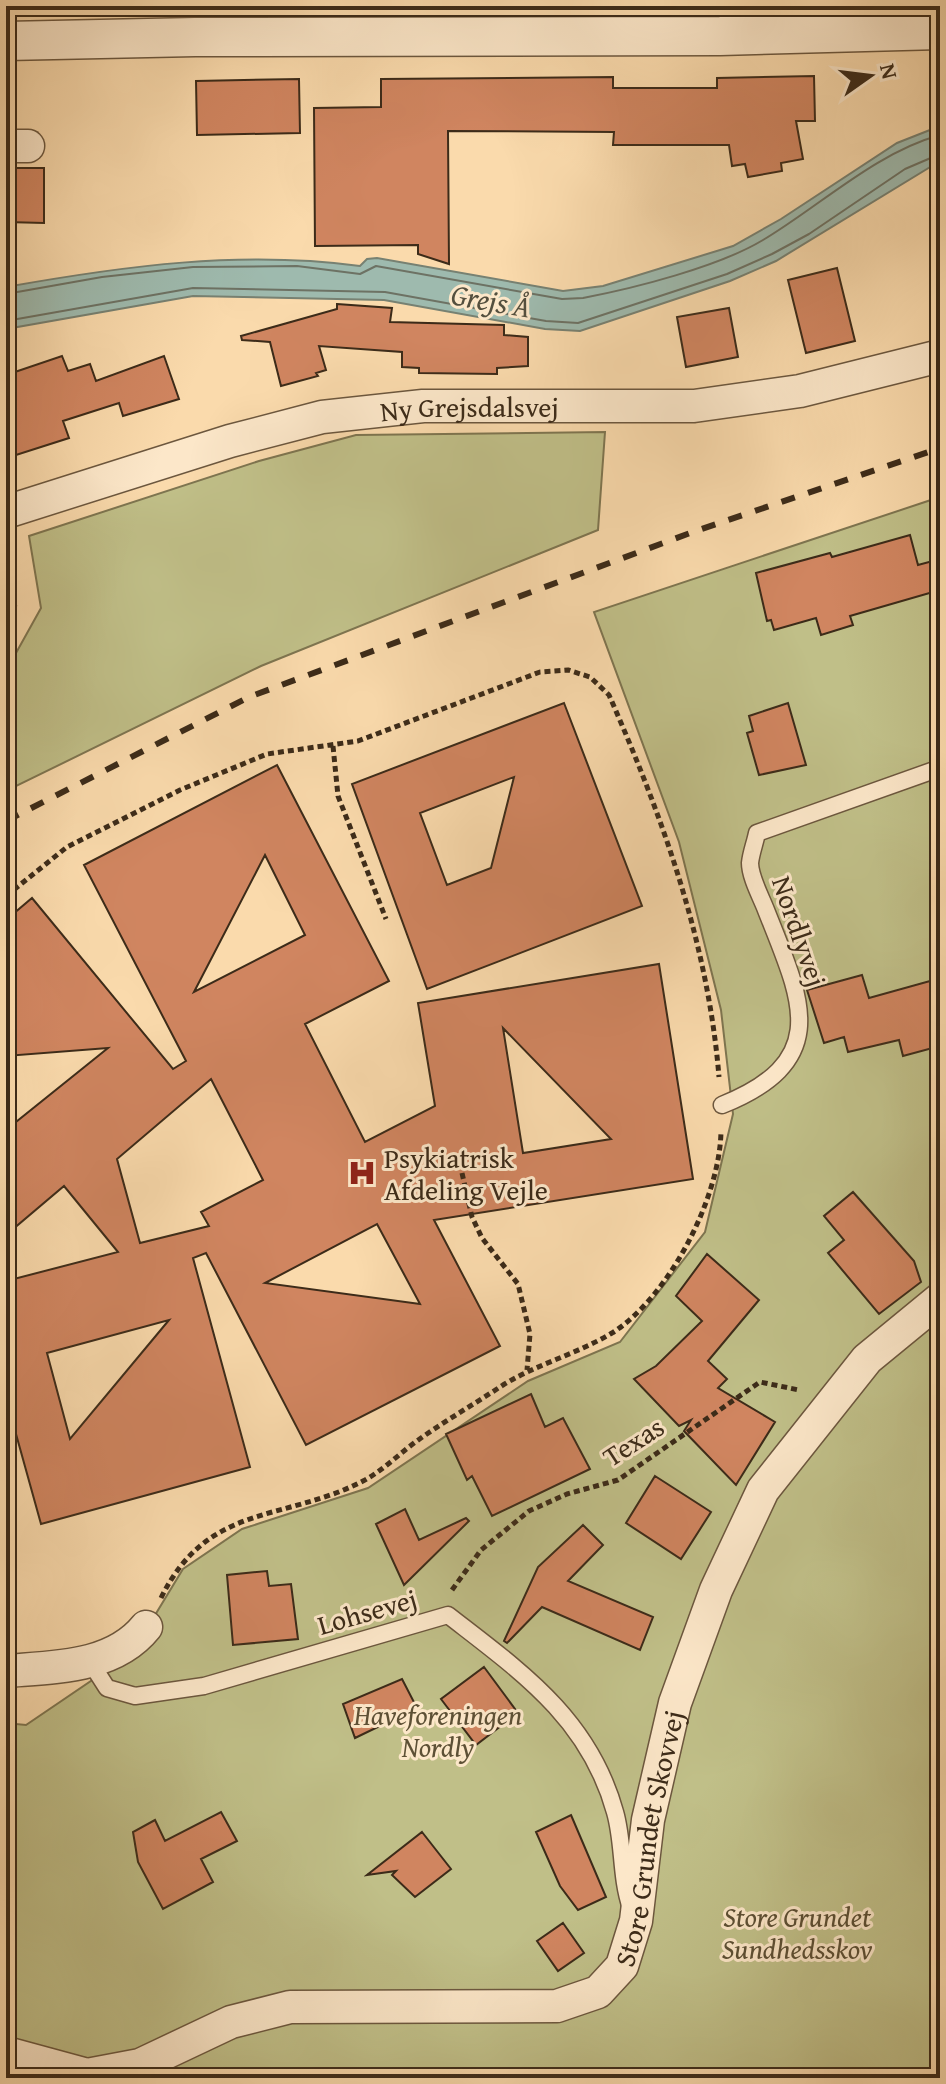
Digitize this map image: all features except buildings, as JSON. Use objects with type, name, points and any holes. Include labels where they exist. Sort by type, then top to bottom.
[{"type":"street","points":[[6,41],[195,37],[720,36],[940,30]]},
{"type":"street","name":"Ny Grejsdalsvej","points":[[6,512],[230,441],[322,417],[423,406],[694,406],[800,391],[940,356]]},
{"type":"street","name":"Store Grundet Skovvej","points":[[6,2053],[87,2075],[140,2065],[231,2022],[290,2007],[557,2006],[598,1992],[622,1966],[636,1921],[648,1820],[675,1703],[716,1590],[763,1490],[867,1359],[940,1299]]},
{"type":"street","points":[[6,1671],[89,1660],[123,1648],[146,1627]]},
{"type":"lane","name":"Nordlyvej","points":[[722,1105],[752,1093],[784,1067],[801,1034],[797,989],[750,866],[757,833],[940,768]]},
{"type":"lane","name":"Lohsevej","points":[[89,1660],[107,1688],[135,1696],[204,1686],[448,1615],[539,1686],[582,1737],[615,1812],[623,1883],[636,1921]]},
{"type":"path","points":[[6,569],[15,604],[6,645]]},
{"type":"path","points":[[6,896],[67,847],[180,790],[267,754],[358,741],[540,672],[568,670],[590,677],[609,695],[673,856],[699,945],[716,1033],[722,1105],[721,1150],[706,1202],[685,1248],[650,1298],[615,1331],[567,1357],[527,1370],[423,1436],[364,1480],[265,1512],[217,1533],[177,1567],[146,1627]]},
{"type":"path","points":[[333,746],[338,796],[386,919]]},
{"type":"path","points":[[462,1173],[472,1217],[482,1238],[518,1284],[530,1334],[527,1370]]},
{"type":"path","name":"Texas","points":[[448,1615],[452,1589],[481,1550],[529,1511],[567,1494],[618,1480],[760,1382],[835,1398]]},
{"type":"green space","points":[[605,432],[598,530],[261,666],[6,791],[6,671],[41,608],[29,536],[259,461],[356,435]]},
{"type":"green space","name":"Haveforeningen Nordly","points":[[940,497],[940,2078],[6,2078],[6,1723],[26,1725],[132,1653],[183,1569],[242,1529],[368,1488],[528,1381],[620,1342],[705,1232],[733,1114],[721,1010],[679,842],[594,612]]},
{"type":"water","name":"Grejs Å","points":[[940,126],[940,161],[776,261],[730,281],[580,331],[545,329],[384,300],[193,296],[6,329],[6,287],[182,263],[271,260],[360,266],[367,259],[377,258],[563,291],[603,286],[733,246],[781,219],[897,143]]},
{"type":"railway","points":[[6,821],[249,697],[690,533],[940,448]]},
{"type":"place","name":"Psykiatrisk Afdeling Vejle","points":[[362,1173]]},
{"type":"park label","name":"Store Grundet Sundhedsskov","points":[[797,1932]]}]
